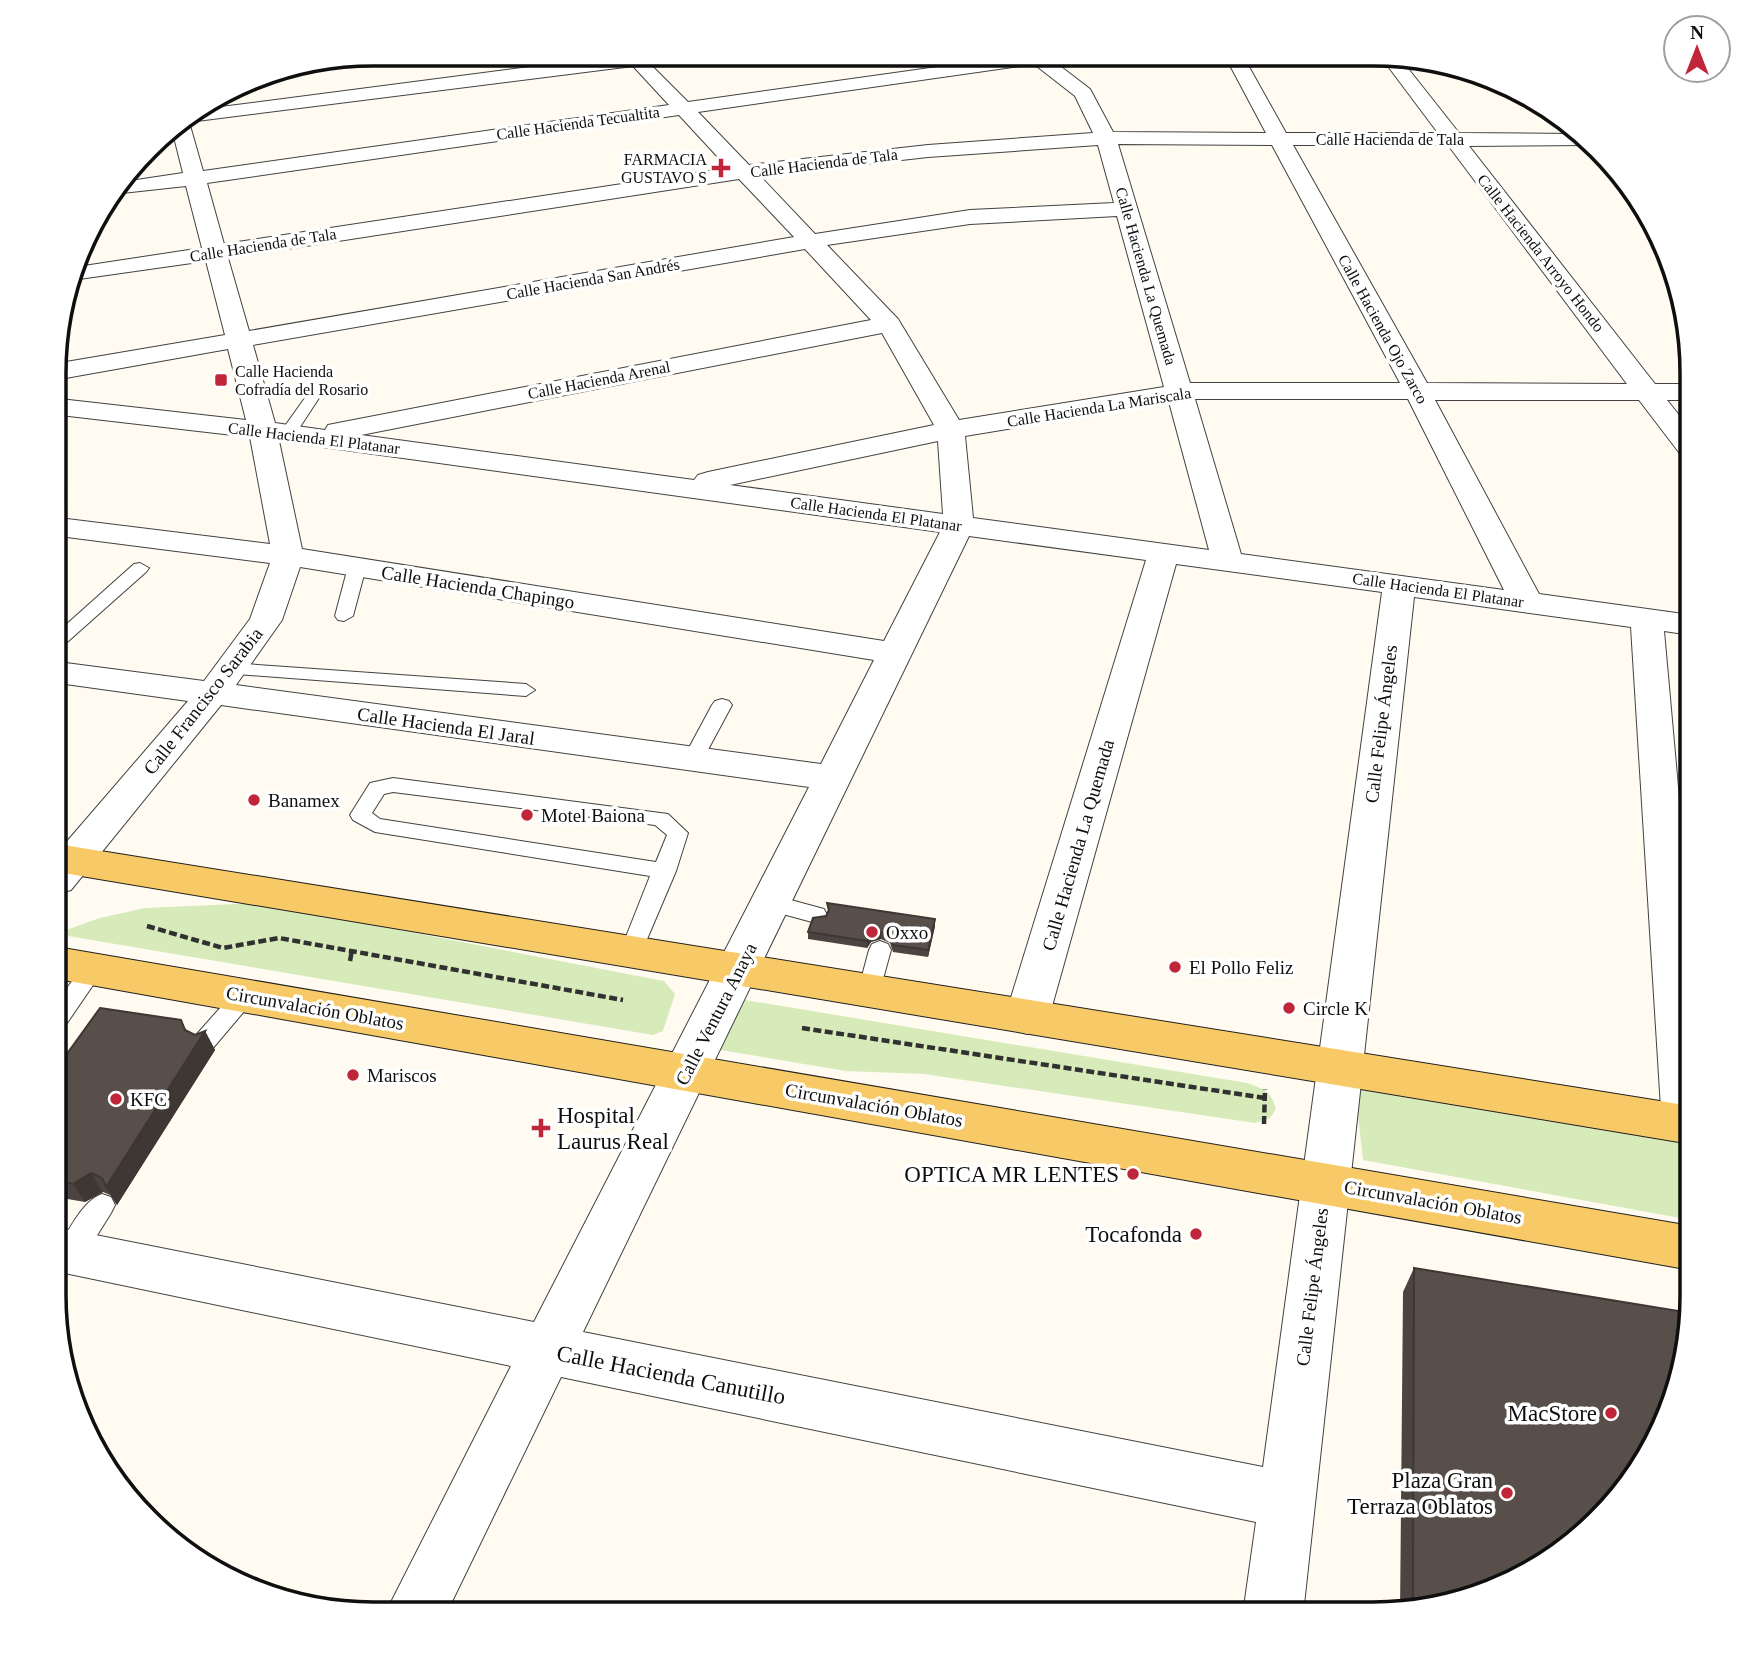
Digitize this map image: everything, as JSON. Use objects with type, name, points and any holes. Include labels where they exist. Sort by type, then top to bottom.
[{"type":"main road","points":[[66,866],[739,969],[1680,1124]]},
{"type":"main road","name":"Circunvalación Oblatos","points":[[75,966],[1680,1246]]},
{"type":"street","points":[[209,115],[575,66]]},
{"type":"street","points":[[642,66],[889,324],[951,430],[959,525]]},
{"type":"street","name":"Calle Hacienda Tecualtita","points":[[130,187],[975,66]]},
{"type":"street","name":"Calle Hacienda La Quemada","points":[[1048,66],[1083,93],[1106,138],[1228,562]]},
{"type":"street","name":"Calle Hacienda Ojo Zarco","points":[[1239,66],[1418,392],[1527,603]]},
{"type":"street","name":"Calle Hacienda Arroyo Hondo","points":[[1398,68],[1680,434]]},
{"type":"street","points":[[183,134],[238,340],[287,433],[288,556]]},
{"type":"street","name":"Calle Hacienda de Tala","points":[[84,273],[744,172],[928,151],[1106,138],[1571,140]]},
{"type":"street","name":"Calle Hacienda San Andrés","points":[[66,370],[811,241],[970,217],[1128,209]]},
{"type":"street","name":"Calle Hacienda Arenal","points":[[287,433],[889,324]]},
{"type":"street","name":"Calle Hacienda La Mariscala","points":[[681,487],[951,430],[1180,393],[1680,392]]},
{"type":"street","name":"Calle Hacienda El Platanar","points":[[66,408],[287,433],[1680,624]]},
{"type":"street","name":"Calle Ventura Anaya","points":[[421,1602],[959,525]]},
{"type":"street","name":"Calle Hacienda Chapingo","points":[[66,528],[288,556],[896,653]]},
{"type":"street","name":"Calle Hacienda La Quemada","points":[[1027,1017],[1164,553]]},
{"type":"street","name":"Calle Francisco Sarabia","points":[[66,863],[221,682],[266,620],[288,556]]},
{"type":"street","name":"Calle Felipe Ángeles","points":[[1274,1602],[1399,585]]},
{"type":"street","points":[[1647,619],[1680,1026]]},
{"type":"street","name":"Calle Hacienda El Jaral","points":[[66,672],[221,682],[693,759],[834,778]]},
{"type":"street","name":"Calle Hacienda Canutillo","points":[[66,1252],[1287,1500]]},
{"type":"lane","points":[[287,433],[312,398]]},
{"type":"lane","points":[[344,616],[357,567]]},
{"type":"lane","points":[[66,634],[139,568]]},
{"type":"lane","points":[[221,682],[526,690]]},
{"type":"lane","points":[[693,759],[722,705]]},
{"type":"lane","points":[[631,952],[665,871],[678,833],[662,819],[393,785],[377,788],[360,815],[375,825],[665,871]]},
{"type":"lane","points":[[772,903],[816,915]]},
{"type":"lane","points":[[870,990],[880,950]]},
{"type":"lane","points":[[66,992],[75,966]]},
{"type":"lane","points":[[205,1041],[244,996]]},
{"type":"lane","points":[[66,1247],[102,1205]]},
{"type":"path","points":[[147,926],[223,948],[279,937],[623,1000]]},
{"type":"path","points":[[350,961],[352,950]]},
{"type":"path","points":[[802,1028],[1265,1098]]},
{"type":"green space","points":[[259,903],[664,981],[675,994],[663,1031],[653,1035],[68,936],[66,930],[100,918],[145,908]]},
{"type":"green space","points":[[739,999],[1247,1083],[1266,1092],[1272,1098],[1276,1109],[1270,1118],[1255,1123],[924,1074],[846,1071],[715,1049]]},
{"type":"green space","points":[[1355,1088],[1495,1100],[1680,1135],[1680,1218],[1363,1160]]},
{"type":"building","name":"Oxxo","points":[[827,903],[935,919],[928,950],[893,945],[890,936],[881,932],[871,935],[867,941],[808,932],[813,918],[826,916],[829,910]]},
{"type":"building","points":[[100,1008],[181,1020],[185,1030],[195,1035],[205,1031],[106,1187],[102,1178],[91,1173],[73,1184],[66,1183],[66,1055]]},
{"type":"building","name":"Plaza Gran Terraza Oblatos","points":[[1414,1268],[1679,1311],[1674,1355],[1656,1413],[1628,1466],[1590,1513],[1543,1551],[1508,1571],[1452,1592],[1413,1600]]},
{"type":"place","name":"FARMACIA GUSTAVO S","points":[[721,168]]},
{"type":"place","name":"Calle Hacienda Cofradía del Rosario","points":[[221,380]]},
{"type":"place","name":"Banamex","points":[[254,800]]},
{"type":"place","name":"Motel Baiona","points":[[527,815]]},
{"type":"place","name":"Oxxo","points":[[872,932]]},
{"type":"place","name":"El Pollo Feliz","points":[[1175,967]]},
{"type":"place","name":"Circle K","points":[[1289,1008]]},
{"type":"place","name":"Mariscos","points":[[353,1075]]},
{"type":"place","name":"KFC","points":[[116,1099]]},
{"type":"place","name":"Hospital Laurus Real","points":[[541,1128]]},
{"type":"place","name":"OPTICA MR LENTES","points":[[1133,1174]]},
{"type":"place","name":"Tocafonda","points":[[1196,1234]]},
{"type":"place","name":"MacStore","points":[[1611,1413]]},
{"type":"place","name":"Plaza Gran Terraza Oblatos","points":[[1507,1493]]}]
